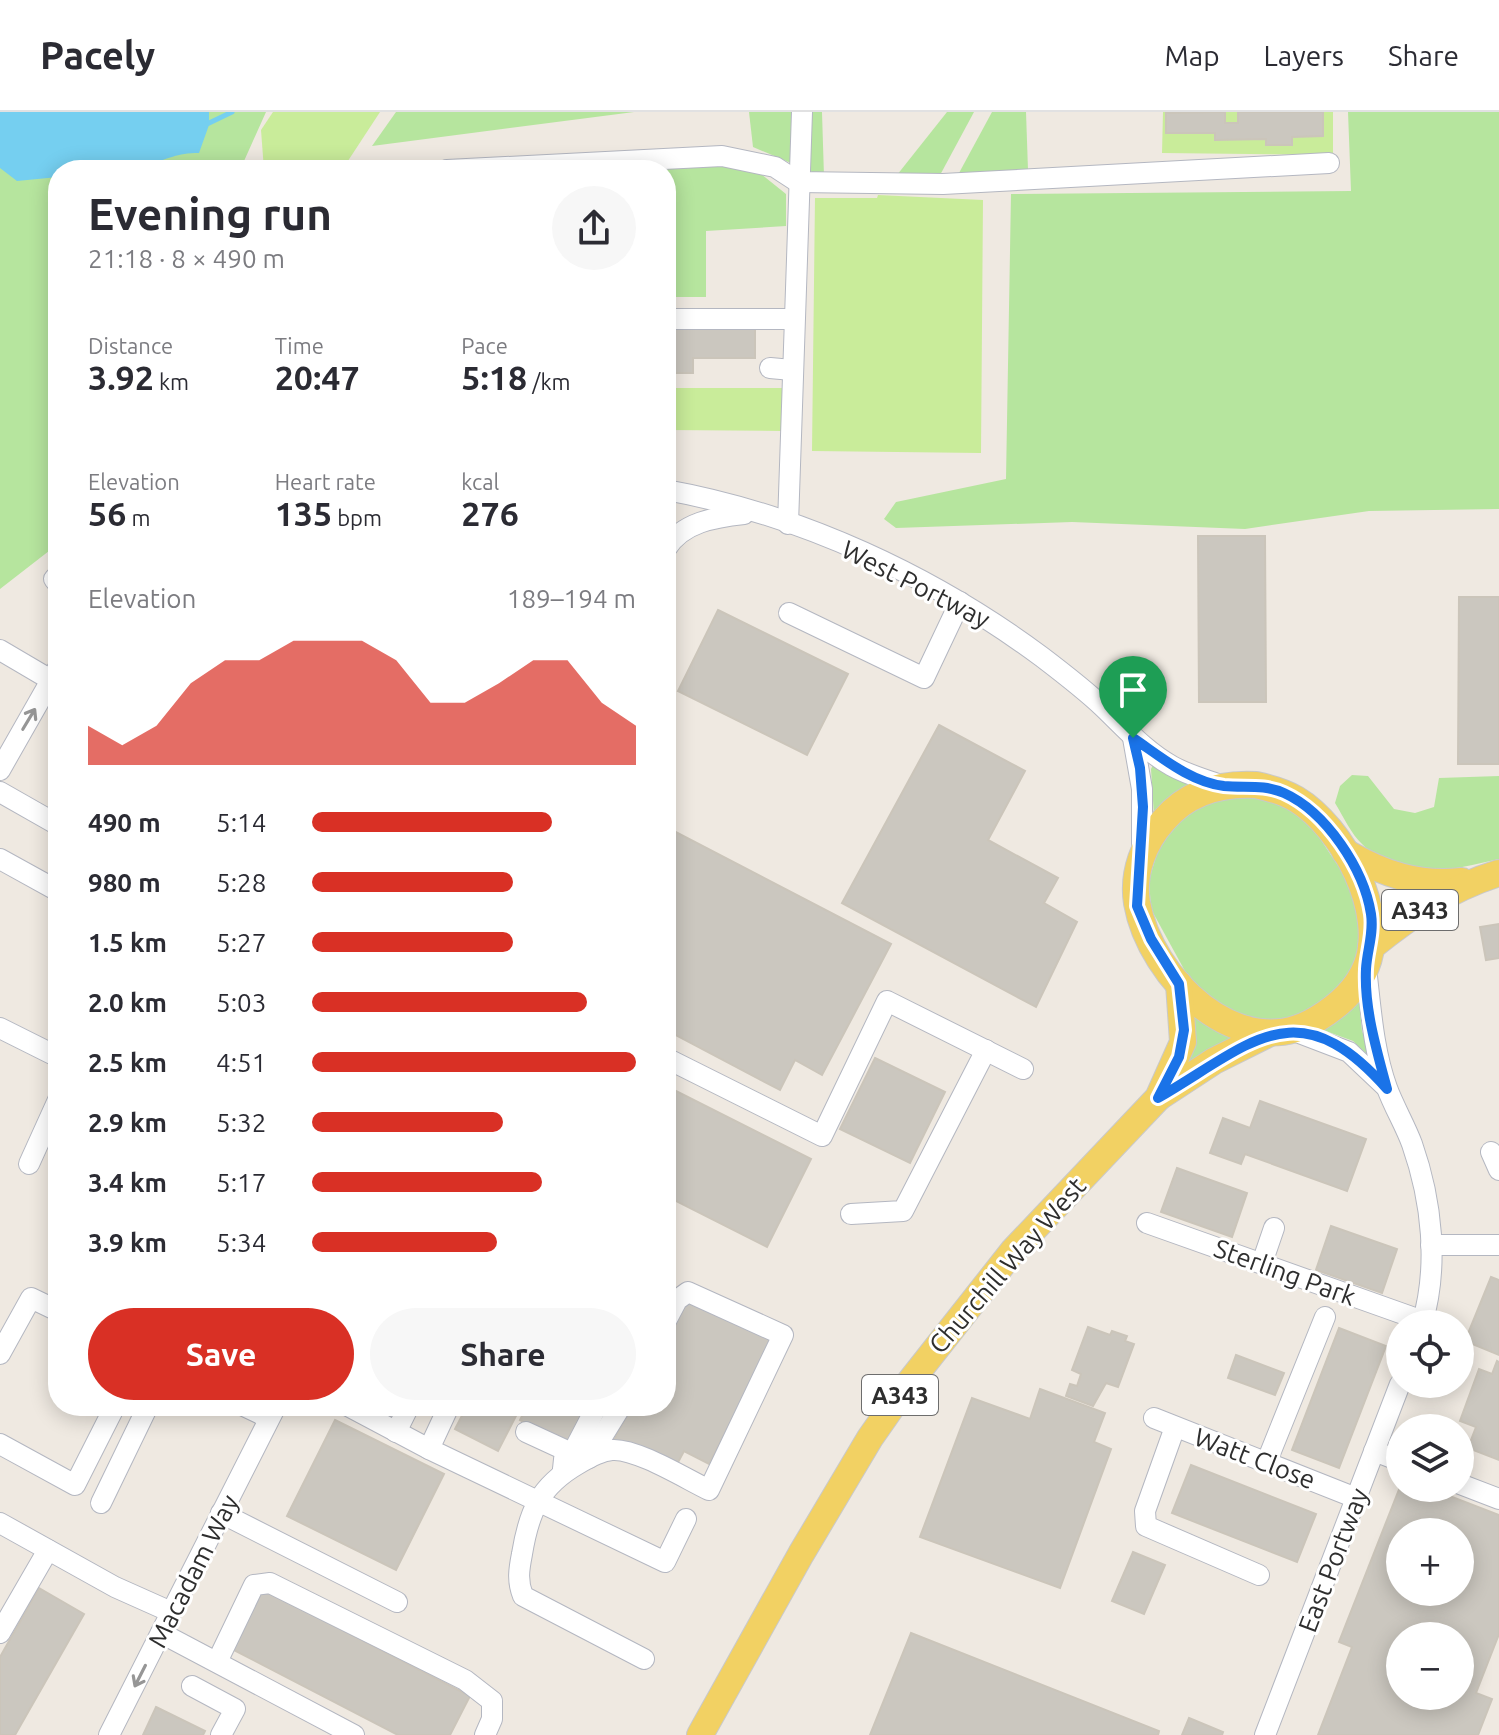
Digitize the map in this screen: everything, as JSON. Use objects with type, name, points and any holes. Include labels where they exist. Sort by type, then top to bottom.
[{"type":"main road","name":"Churchill Way West","points":[[1282,1032],[1223,1022],[1197,1004],[1179,984],[1151,939],[1137,906],[1142,853],[1171,812],[1197,794],[1223,786],[1256,785],[1296,799],[1327,827],[1345,852],[1368,903],[1368,958]]},
{"type":"main road","name":"Churchill Way West","points":[[1345,852],[1380,870],[1415,882],[1486,876]]},
{"type":"main road","name":"Churchill Way West","points":[[700,1735],[832,1501],[912,1378],[1013,1251],[1158,1098],[1214,1061],[1339,1003],[1368,958],[1411,915],[1486,876]]},
{"type":"main road","name":"Churchill Way West","points":[[1158,1098],[1183,1042],[1179,984]]},
{"type":"street","points":[[788,524],[802,112]]},
{"type":"street","points":[[643,160],[722,156],[775,167],[798,182],[943,184],[1329,163]]},
{"type":"street","points":[[676,319],[794,319]]},
{"type":"street","points":[[770,368],[792,370]]},
{"type":"street","name":"West Portway","points":[[676,493],[788,524],[874,558],[960,602],[1082,688],[1133,738],[1172,766],[1223,786]]},
{"type":"street","points":[[676,536],[698,523],[752,513]]},
{"type":"street","points":[[789,613],[924,678],[960,602]]},
{"type":"street","points":[[0,650],[48,672]]},
{"type":"street","points":[[1,765],[48,687]]},
{"type":"street","points":[[1133,738],[1140,768],[1142,853]]},
{"type":"street","points":[[0,792],[48,819]]},
{"type":"street","points":[[0,859],[48,885]]},
{"type":"street","points":[[1368,958],[1372,1029],[1387,1089],[1420,1169],[1431,1245],[1431,1281],[1425,1310]]},
{"type":"street","points":[[676,1063],[822,1136],[887,1001],[1023,1069]]},
{"type":"street","points":[[0,1028],[48,1049]]},
{"type":"street","points":[[1282,1032],[1349,1052],[1387,1089]]},
{"type":"street","points":[[851,1214],[903,1211],[986,1050]]},
{"type":"street","points":[[29,1164],[48,1122]]},
{"type":"street","name":"Sterling Park","points":[[1147,1223],[1387,1310]]},
{"type":"street","points":[[1262,1263],[1274,1228]]},
{"type":"street","points":[[1431,1245],[1499,1245]]},
{"type":"street","points":[[644,1659],[523,1596],[518,1582],[526,1528],[536,1499],[562,1473],[589,1458],[611,1450],[627,1451],[709,1490],[783,1335],[688,1292],[676,1302]]},
{"type":"street","points":[[0,1354],[31,1298],[48,1306]]},
{"type":"street","points":[[1267,1461],[1325,1317]]},
{"type":"street","name":"East Portway","points":[[1265,1735],[1395,1398]]},
{"type":"street","points":[[0,1444],[75,1485],[110,1416]]},
{"type":"street","points":[[101,1503],[143,1416]]},
{"type":"street","name":"Macadam Way","points":[[109,1735],[270,1416]]},
{"type":"street","points":[[366,1416],[665,1562],[686,1519]]},
{"type":"street","points":[[396,1432],[404,1416]]},
{"type":"street","points":[[429,1449],[444,1416]]},
{"type":"street","points":[[562,1473],[592,1416]]},
{"type":"street","points":[[589,1458],[615,1416]]},
{"type":"street","name":"Watt Close","points":[[1154,1418],[1356,1498]]},
{"type":"street","points":[[1175,1427],[1145,1511],[1146,1526],[1259,1575]]},
{"type":"street","points":[[526,1432],[565,1450],[562,1473]]},
{"type":"street","points":[[1374,1451],[1386,1456]]},
{"type":"street","points":[[1474,1489],[1499,1499]]},
{"type":"street","points":[[221,1513],[397,1602]]},
{"type":"street","points":[[0,1523],[115,1587],[171,1612]]},
{"type":"street","points":[[0,1633],[48,1550]]},
{"type":"street","points":[[217,1662],[254,1585],[270,1583],[465,1680],[492,1701],[492,1719],[485,1735]]},
{"type":"street","points":[[161,1633],[354,1735]]},
{"type":"street","points":[[192,1686],[235,1709],[221,1735]]},
{"type":"green space","points":[[0,112],[266,112],[244,160],[48,160],[48,552],[0,589]]},
{"type":"green space","points":[[273,112],[380,112],[349,160],[263,160],[261,130]]},
{"type":"green space","points":[[396,112],[634,112],[372,146]]},
{"type":"green space","points":[[749,112],[822,112],[824,177],[753,147]]},
{"type":"green space","points":[[947,112],[974,112],[939,177],[897,175]]},
{"type":"green space","points":[[992,112],[1026,112],[1028,170],[959,173]]},
{"type":"green space","points":[[1163,112],[1333,112],[1333,155],[1162,153]]},
{"type":"green space","points":[[1348,112],[1499,112],[1499,509],[1369,511],[1245,529],[1072,522],[896,528],[884,519],[896,502],[1006,479],[1011,194],[1351,191]]},
{"type":"green space","points":[[676,162],[755,169],[786,194],[786,226],[706,231],[706,297],[676,297]]},
{"type":"green space","points":[[878,195],[983,200],[981,453],[812,451],[815,198],[877,198]]},
{"type":"green space","points":[[676,388],[782,388],[782,431],[676,430]]},
{"type":"green space","points":[[1153,765],[1193,785],[1154,816],[1151,769]]},
{"type":"green space","points":[[1352,775],[1368,776],[1394,809],[1415,813],[1434,807],[1439,778],[1499,776],[1499,859],[1428,870],[1394,865],[1378,857],[1355,836],[1335,803],[1340,786]]},
{"type":"green space","points":[[1237,794],[1285,804],[1313,828],[1356,893],[1362,943],[1353,972],[1319,1008],[1274,1023],[1236,1017],[1209,1001],[1186,973],[1151,909],[1149,880],[1161,840],[1196,805]]},
{"type":"green space","points":[[1359,1000],[1362,1031],[1370,1053],[1367,1054],[1353,1041],[1323,1030]]},
{"type":"green space","points":[[1194,1014],[1237,1036],[1185,1075],[1195,1030]]},
{"type":"water","points":[[0,112],[209,112],[209,125],[199,153],[162,160],[48,160],[48,178],[17,181],[0,168]]},
{"type":"building","points":[[1225,112],[1225,123],[1238,123],[1238,112],[1323,112],[1323,136],[1292,137],[1292,145],[1266,145],[1266,139],[1215,140],[1215,133],[1166,133],[1166,113]]},
{"type":"building","points":[[676,328],[755,328],[755,358],[693,358],[693,373],[676,373]]},
{"type":"building","points":[[1198,536],[1265,536],[1266,702],[1199,702]]},
{"type":"building","points":[[1459,597],[1499,597],[1499,764],[1458,764]]},
{"type":"building","points":[[718,610],[848,674],[807,755],[678,691]]},
{"type":"building","points":[[939,725],[1025,771],[988,840],[1058,878],[1044,903],[1077,922],[1036,1007],[842,903]]},
{"type":"building","points":[[676,832],[891,944],[822,1075],[795,1060],[780,1090],[676,1035]]},
{"type":"building","points":[[1499,924],[1499,958],[1486,960],[1480,927]]},
{"type":"building","points":[[875,1058],[945,1092],[910,1163],[840,1129]]},
{"type":"building","points":[[676,1091],[811,1159],[767,1247],[676,1201]]},
{"type":"building","points":[[1260,1101],[1366,1139],[1347,1191],[1245,1154],[1241,1164],[1210,1153],[1223,1118],[1250,1128]]},
{"type":"building","points":[[1177,1168],[1247,1193],[1232,1237],[1161,1212]]},
{"type":"building","points":[[1331,1226],[1397,1249],[1382,1293],[1316,1270]]},
{"type":"building","points":[[1491,1277],[1499,1280],[1499,1355],[1474,1345],[1474,1319]]},
{"type":"building","points":[[687,1298],[772,1341],[709,1464],[684,1451],[674,1470],[614,1440],[627,1416],[676,1416],[676,1319]]},
{"type":"building","points":[[1088,1327],[1110,1335],[1112,1331],[1127,1336],[1125,1341],[1134,1344],[1118,1387],[1106,1383],[1093,1406],[1066,1396],[1070,1384],[1077,1386],[1081,1374],[1072,1370]]},
{"type":"building","points":[[1339,1328],[1386,1346],[1339,1468],[1292,1450]]},
{"type":"building","points":[[1236,1355],[1284,1373],[1275,1395],[1228,1378]]},
{"type":"building","points":[[1497,1361],[1499,1460],[1474,1450],[1474,1414],[1463,1414],[1468,1398],[1474,1398],[1474,1383],[1479,1369],[1492,1374]]},
{"type":"building","points":[[1040,1389],[1105,1413],[1094,1442],[1111,1449],[1060,1588],[920,1537],[972,1398],[1030,1419]]},
{"type":"building","points":[[462,1416],[516,1416],[498,1451],[455,1429]]},
{"type":"building","points":[[522,1416],[586,1416],[573,1447],[520,1420]]},
{"type":"building","points":[[335,1420],[444,1474],[396,1570],[287,1516]]},
{"type":"building","points":[[1191,1465],[1316,1514],[1297,1562],[1172,1513]]},
{"type":"building","points":[[1394,1502],[1465,1502],[1499,1515],[1499,1634],[1476,1693],[1492,1699],[1478,1735],[1318,1735],[1352,1647],[1339,1642],[1386,1523],[1386,1606],[1474,1606],[1474,1518],[1388,1518]]},
{"type":"building","points":[[1133,1552],[1165,1565],[1144,1614],[1112,1601]]},
{"type":"building","points":[[39,1588],[84,1614],[15,1735],[0,1735],[0,1657]]},
{"type":"building","points":[[261,1588],[470,1696],[450,1735],[398,1735],[230,1648]]},
{"type":"building","points":[[911,1633],[1159,1731],[1158,1735],[870,1735]]},
{"type":"building","points":[[156,1707],[205,1731],[203,1735],[143,1735]]},
{"type":"building","points":[[1189,1718],[1223,1732],[1222,1735],[1182,1735]]},
{"type":"waterway","points":[[205,125],[232,112]]},
{"type":"route","points":[[1133,738],[1172,766],[1223,786],[1256,785],[1282,792],[1308,807],[1327,827],[1357,876],[1371,914],[1371,947],[1366,968],[1369,1006],[1387,1089],[1349,1052],[1294,1031],[1270,1033],[1235,1050],[1158,1098],[1179,1057],[1184,1030],[1179,984],[1151,939],[1137,906],[1143,807],[1138,754],[1133,738]]}]
